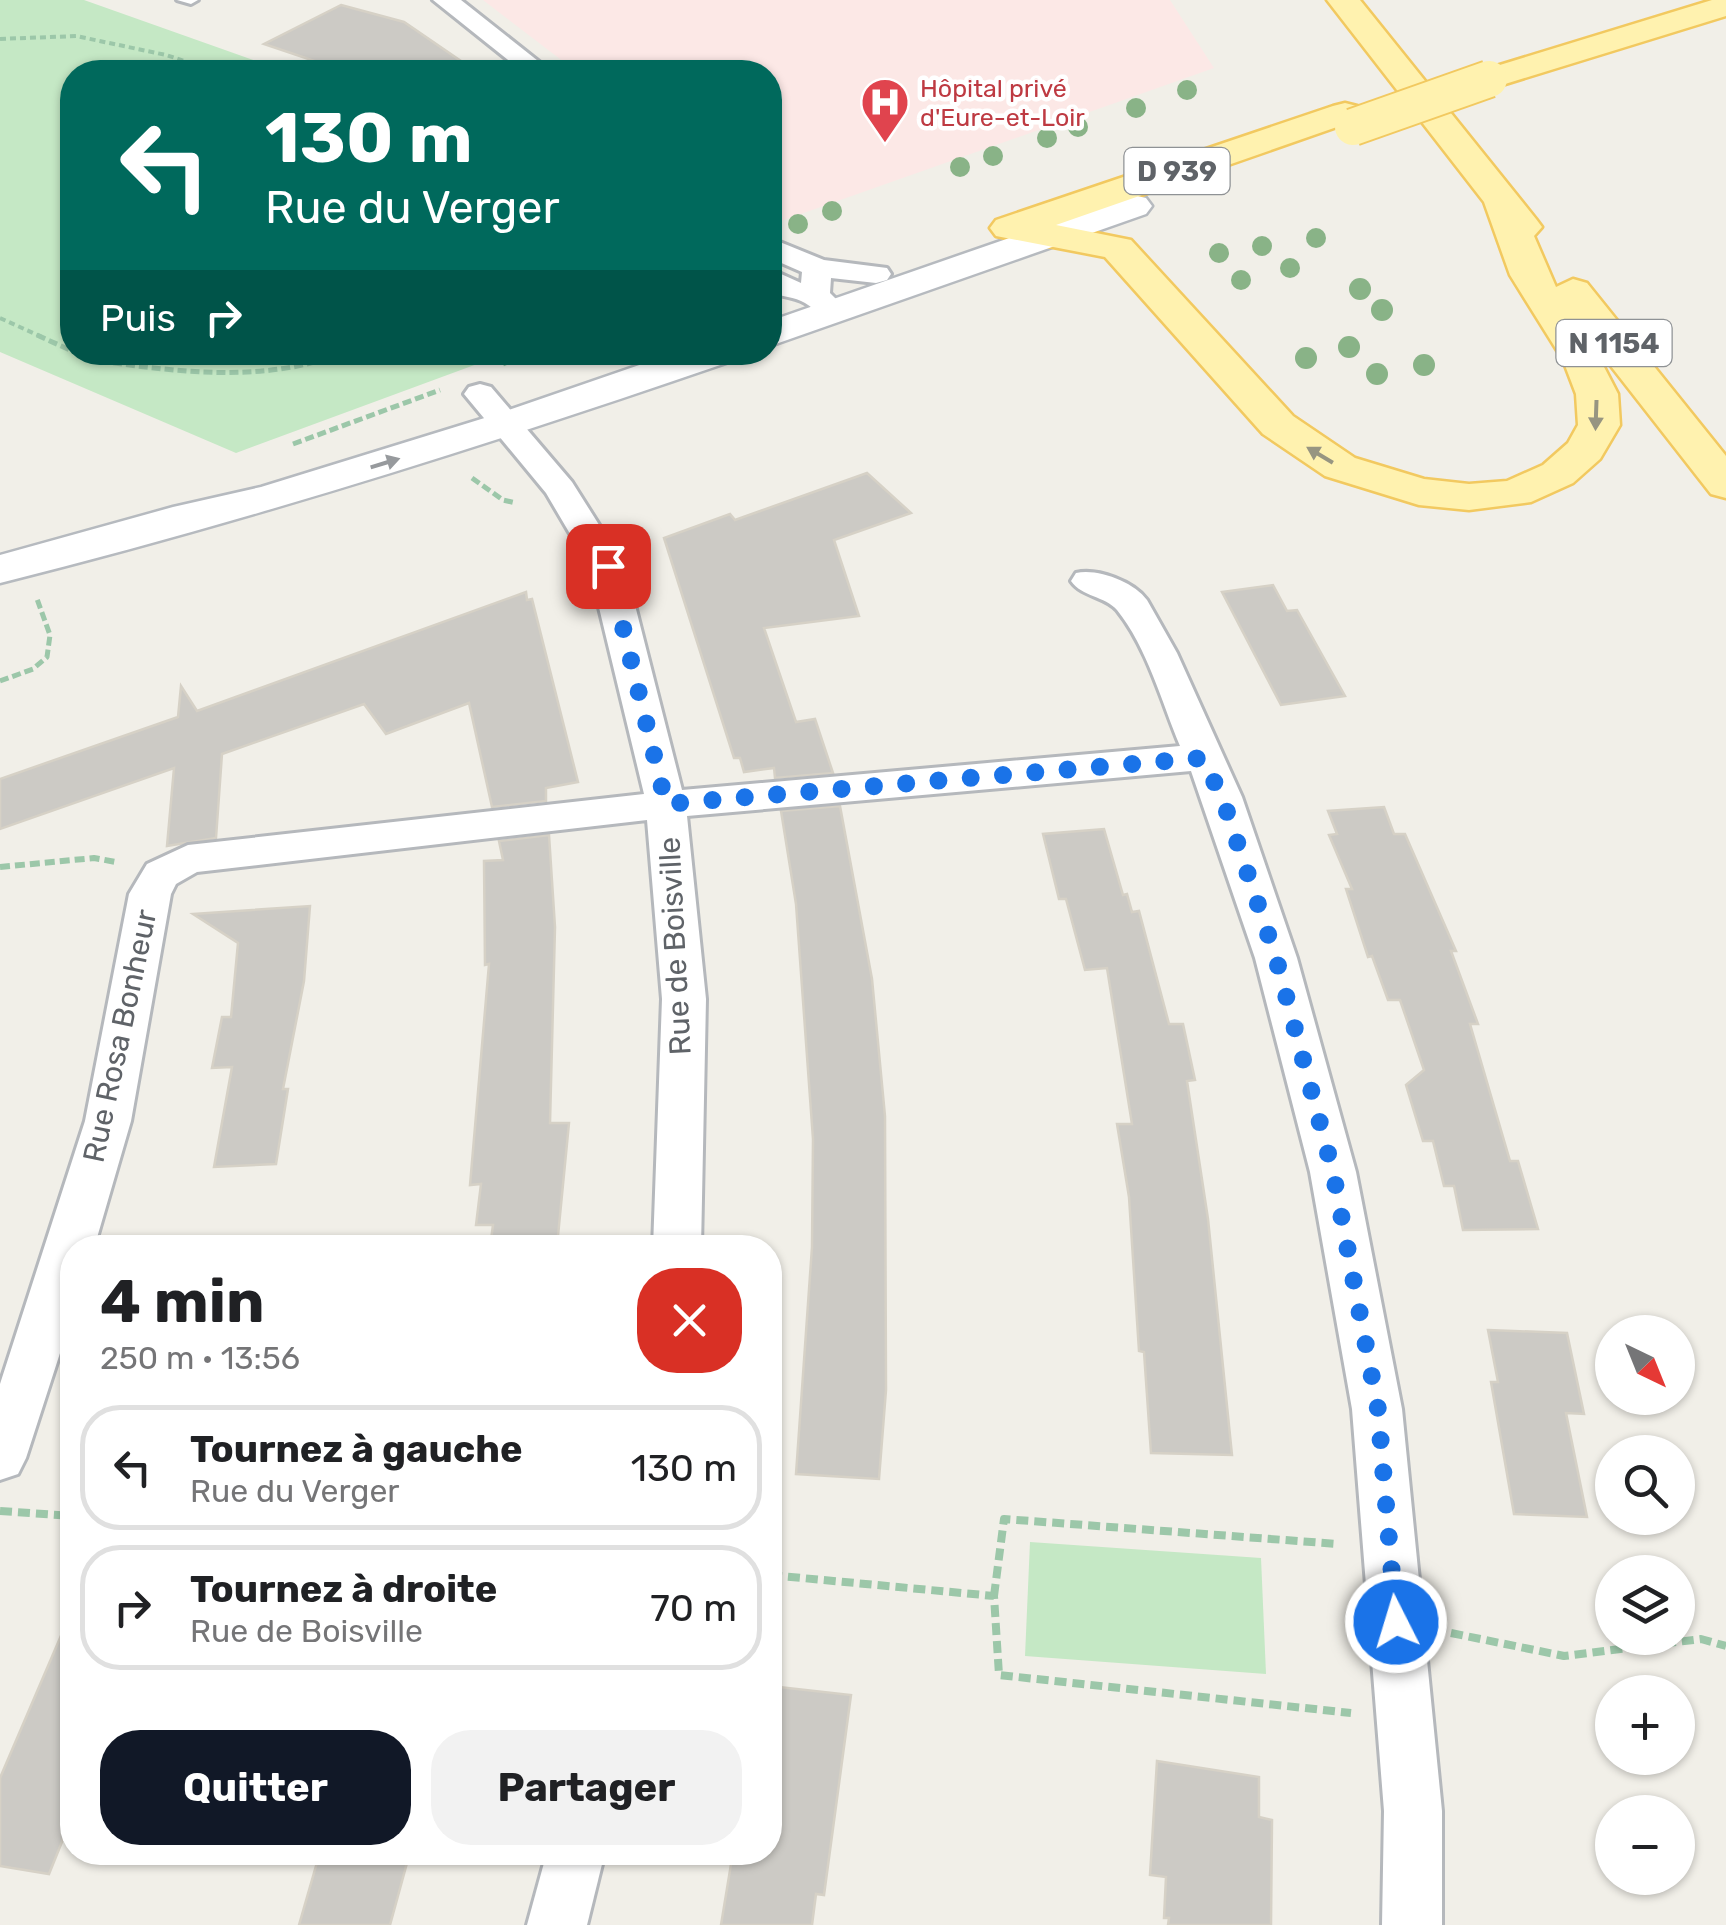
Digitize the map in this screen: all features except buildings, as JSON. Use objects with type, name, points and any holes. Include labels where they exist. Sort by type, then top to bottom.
[{"type":"main road","name":"N 1154","points":[[1344,0],[1726,485]]},
{"type":"main road","name":"D 939","points":[[782,293],[822,291],[1052,234],[1670,0]]},
{"type":"main road","name":"D 939","points":[[1483,72],[1726,6]]},
{"type":"main road","name":"D 939","points":[[782,324],[822,291],[1349,120]]},
{"type":"main road","points":[[1010,228],[1118,248],[1278,425],[1340,467],[1419,492],[1469,497],[1515,493],[1558,474],[1585,450],[1599,425],[1597,394],[1582,360],[1529,275],[1502,201]]},
{"type":"main road","points":[[1118,248],[1133,206]]},
{"type":"main road","points":[[0,569],[190,516],[271,498],[486,392],[570,365]]},
{"type":"main road","points":[[486,392],[643,365]]},
{"type":"street","points":[[445,0],[524,60]]},
{"type":"street","points":[[782,257],[822,291]]},
{"type":"street","name":"Rue de Boisville","points":[[486,392],[560,489],[608,566],[666,804],[684,999],[677,1235]]},
{"type":"street","points":[[1089,581],[1129,600],[1159,654],[1222,797],[1276,958],[1333,1172],[1378,1409],[1413,1811],[1412,1925]]},
{"type":"street","name":"Rue Rosa Bonheur","points":[[74,1235],[108,1121],[150,894],[161,874],[188,860],[666,804],[1202,758]]},
{"type":"street","name":"Rue Rosa Bonheur","points":[[0,1458],[60,1281]]},
{"type":"street","points":[[557,1925],[573,1865]]},
{"type":"path","points":[[0,38],[76,36],[181,60]]},
{"type":"path","points":[[0,318],[60,346]]},
{"type":"path","points":[[133,365],[230,377],[301,365]]},
{"type":"path","points":[[292,444],[383,409],[486,392],[517,365]]},
{"type":"path","points":[[383,409],[390,417]]},
{"type":"path","points":[[466,475],[508,503],[560,489]]},
{"type":"path","points":[[0,681],[33,669],[47,657],[50,636],[36,595]]},
{"type":"path","points":[[0,867],[94,858],[161,874]]},
{"type":"path","points":[[0,1511],[60,1515]]},
{"type":"path","points":[[1389,1547],[1004,1519],[994,1596],[999,1676],[1405,1718]]},
{"type":"path","points":[[782,1576],[994,1596]]},
{"type":"path","points":[[1396,1622],[1564,1656],[1700,1639],[1726,1646]]},
{"type":"shaded area","name":"Hôpital privé d'Eure-et-Loir","points":[[483,0],[1170,0],[1214,68],[782,221],[782,60],[561,60]]},
{"type":"green space","points":[[0,0],[84,0],[253,60],[60,60],[60,365],[474,365],[236,453],[0,352]]},
{"type":"green space","points":[[1030,1542],[1261,1558],[1266,1674],[1025,1656]]},
{"type":"place","name":"Hôpital privé d'Eure-et-Loir","points":[[885,144]]},
{"type":"route","points":[[608,566],[666,804],[1202,758],[1222,797],[1276,958],[1333,1172],[1378,1409],[1396,1622]]}]
